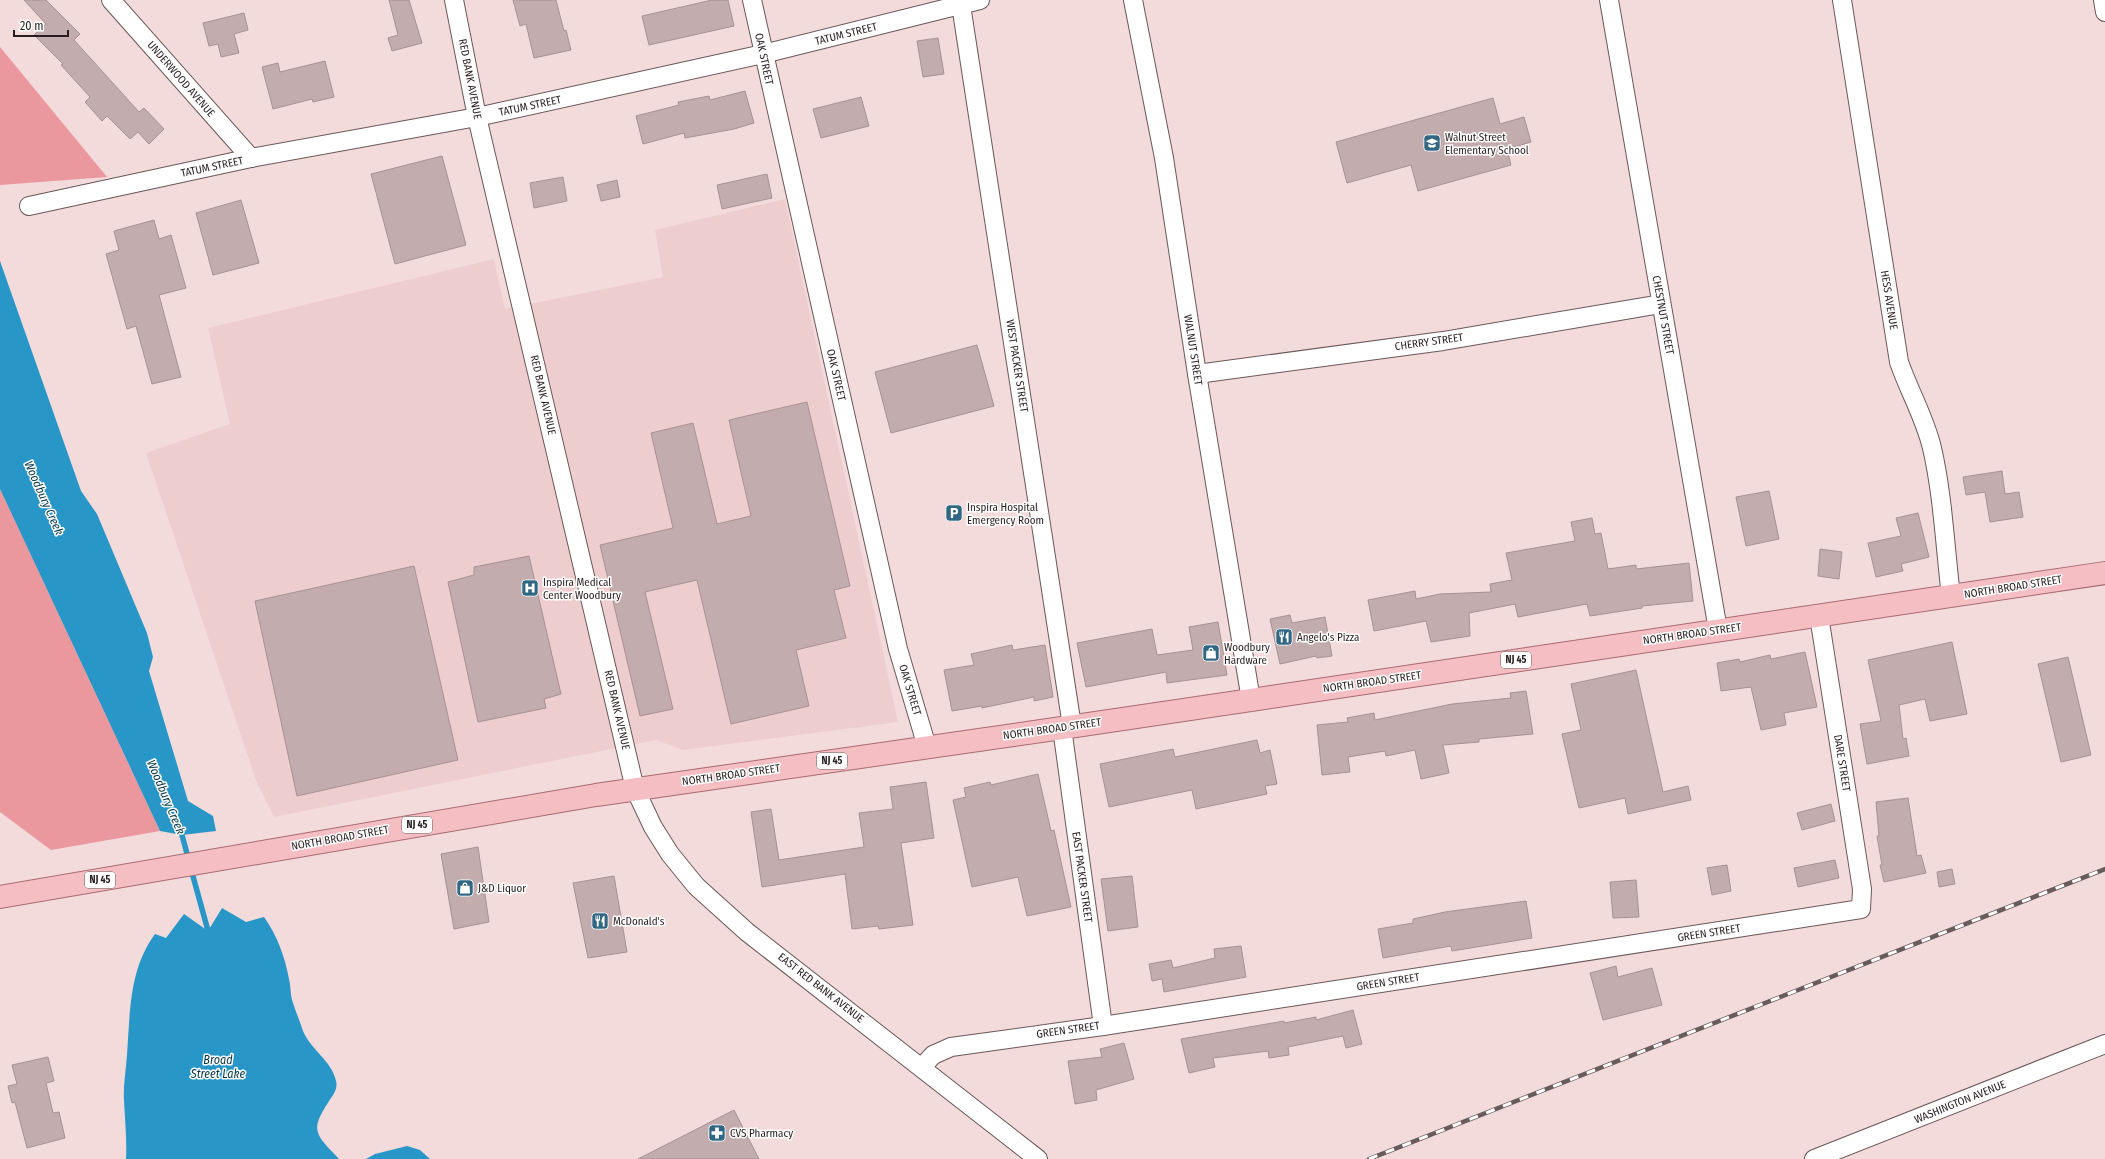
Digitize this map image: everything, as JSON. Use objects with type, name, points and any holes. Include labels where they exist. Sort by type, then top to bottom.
[{"type":"main road","name":"NORTH BROAD STREET","points":[[0,897],[635,789],[1251,700],[2105,573]]},
{"type":"street","name":"UNDERWOOD AVENUE","points":[[111,0],[251,158]]},
{"type":"street","name":"RED BANK AVENUE","points":[[454,0],[477,118],[635,789]]},
{"type":"street","name":"OAK STREET","points":[[752,0],[898,649],[927,747]]},
{"type":"street","name":"TATUM STREET","points":[[29,206],[251,158],[477,118],[763,54],[980,0]]},
{"type":"street","name":"WALNUT STREET","points":[[1134,0],[1164,158],[1197,374],[1251,700]]},
{"type":"street","name":"CHESTNUT STREET","points":[[1609,0],[1718,630]]},
{"type":"street","name":"HESS AVENUE","points":[[1842,0],[1899,362],[1908,389],[1919,409],[1932,447],[1951,596]]},
{"type":"street","points":[[2103,0],[2105,12]]},
{"type":"street","name":"WEST PACKER STREET","points":[[961,5],[1067,727]]},
{"type":"street","name":"CHERRY STREET","points":[[1197,374],[1443,341],[1661,304]]},
{"type":"street","name":"DARE STREET","points":[[1819,616],[1862,889],[1861,909]]},
{"type":"street","name":"EAST PACKER STREET","points":[[1067,727],[1103,1026]]},
{"type":"street","name":"EAST RED BANK AVENUE","points":[[635,789],[653,827],[670,854],[696,886],[747,932],[1038,1159]]},
{"type":"street","name":"GREEN STREET","points":[[922,1067],[933,1055],[951,1047],[1103,1026],[1861,909]]},
{"type":"street","name":"WASHINGTON AVENUE","points":[[1814,1159],[2105,1044]]},
{"type":"shaded area","points":[[0,47],[107,177],[0,185]]},
{"type":"shaded area","name":"Inspira Medical Center Woodbury","points":[[785,199],[898,722],[683,750],[656,740],[274,817],[257,783],[146,453],[230,424],[208,328],[494,259],[505,309],[663,277],[655,230]]},
{"type":"shaded area","points":[[0,489],[160,831],[51,850],[0,812]]},
{"type":"water","points":[[0,261],[81,491],[97,514],[147,633],[153,657],[149,671],[188,801],[213,816],[216,831],[182,835],[160,831],[0,489]]},
{"type":"water","name":"Broad Street Lake","points":[[222,908],[246,922],[264,917],[277,939],[283,954],[290,982],[292,1000],[303,1031],[311,1044],[330,1067],[336,1081],[335,1090],[320,1117],[317,1124],[317,1130],[324,1143],[339,1159],[126,1159],[124,1084],[130,1007],[132,992],[140,962],[146,948],[155,934],[166,938],[184,914],[208,931]]},
{"type":"water","points":[[407,1146],[420,1150],[430,1159],[366,1159],[375,1154]]},
{"type":"building","points":[[24,0],[46,0],[80,34],[74,40],[139,112],[144,108],[164,129],[149,144],[138,132],[130,139],[107,116],[102,121],[85,102],[90,97],[61,65],[63,64],[34,35],[46,24]]},
{"type":"building","points":[[389,0],[409,0],[422,43],[392,51],[388,38],[398,35]]},
{"type":"building","points":[[513,0],[556,0],[564,31],[566,30],[571,50],[534,58],[526,24],[520,26]]},
{"type":"building","points":[[712,0],[728,0],[734,26],[649,45],[642,16]]},
{"type":"building","points":[[244,13],[248,30],[234,34],[239,53],[221,57],[218,44],[209,46],[203,23]]},
{"type":"building","points":[[938,38],[944,74],[923,77],[917,41]]},
{"type":"building","points":[[325,61],[334,97],[313,102],[312,99],[273,109],[262,67],[278,63],[280,72]]},
{"type":"building","points":[[745,91],[754,123],[734,129],[685,138],[684,133],[643,144],[636,116],[679,105],[678,102],[709,96],[710,100]]},
{"type":"building","points":[[861,97],[869,126],[821,138],[813,109]]},
{"type":"building","name":"Walnut Street Elementary School","points":[[1493,98],[1500,124],[1524,117],[1531,142],[1507,149],[1511,165],[1418,191],[1411,165],[1347,183],[1336,142]]},
{"type":"building","points":[[442,156],[466,245],[395,264],[371,174]]},
{"type":"building","points":[[767,174],[772,198],[722,209],[717,185]]},
{"type":"building","points":[[563,177],[567,201],[534,208],[530,183]]},
{"type":"building","points":[[617,180],[620,197],[601,201],[597,185]]},
{"type":"building","points":[[241,200],[259,263],[213,275],[196,213]]},
{"type":"building","points":[[154,220],[159,239],[171,235],[186,288],[159,295],[181,377],[152,384],[136,326],[127,329],[106,254],[119,250],[114,231]]},
{"type":"building","points":[[977,345],[994,406],[891,433],[875,372]]},
{"type":"building","points":[[807,402],[850,586],[834,590],[846,638],[796,650],[809,706],[731,724],[697,580],[645,592],[673,709],[640,716],[600,545],[673,528],[651,433],[693,423],[717,524],[751,516],[729,420]]},
{"type":"building","points":[[2002,471],[2005,494],[2019,492],[2023,517],[1990,522],[1985,492],[1966,495],[1963,477]]},
{"type":"building","points":[[1769,491],[1779,539],[1746,546],[1736,497]]},
{"type":"building","points":[[1918,513],[1929,557],[1901,564],[1903,571],[1876,577],[1868,543],[1901,536],[1896,518]]},
{"type":"building","points":[[1592,518],[1595,534],[1601,533],[1608,569],[1636,565],[1636,569],[1689,563],[1693,601],[1642,606],[1642,608],[1590,616],[1587,604],[1518,617],[1515,604],[1469,613],[1470,636],[1431,642],[1426,621],[1374,631],[1368,600],[1415,591],[1416,599],[1440,594],[1491,592],[1490,584],[1512,580],[1506,553],[1575,541],[1571,522]]},
{"type":"building","points":[[1820,549],[1842,552],[1839,579],[1818,576]]},
{"type":"building","points":[[529,556],[561,694],[544,699],[546,708],[478,722],[448,582],[474,575],[474,567]]},
{"type":"building","points":[[414,566],[458,760],[297,796],[255,601]]},
{"type":"building","points":[[1290,615],[1292,623],[1325,617],[1332,656],[1317,658],[1316,656],[1280,664],[1270,619]]},
{"type":"building","points":[[1218,622],[1227,675],[1167,683],[1166,672],[1086,687],[1077,643],[1152,629],[1157,655],[1193,650],[1189,627]]},
{"type":"building","points":[[1952,642],[1967,714],[1930,721],[1925,699],[1899,705],[1903,739],[1906,738],[1909,756],[1867,764],[1860,724],[1881,721],[1868,660]]},
{"type":"building","points":[[1012,645],[1013,650],[1045,645],[1053,697],[1034,701],[1034,697],[982,708],[982,706],[952,711],[944,670],[974,665],[971,654]]},
{"type":"building","points":[[1805,652],[1817,707],[1784,713],[1786,725],[1761,730],[1751,687],[1721,691],[1717,663],[1739,659],[1740,662],[1770,655],[1771,659]]},
{"type":"building","points":[[2068,657],[2091,755],[2061,762],[2038,664]]},
{"type":"building","points":[[1636,670],[1663,792],[1688,786],[1691,800],[1628,814],[1625,798],[1579,808],[1562,734],[1581,730],[1571,684]]},
{"type":"building","points":[[1526,691],[1533,734],[1479,739],[1479,742],[1443,745],[1449,773],[1421,779],[1415,750],[1386,756],[1385,751],[1348,757],[1350,772],[1322,775],[1317,725],[1348,722],[1347,718],[1374,713],[1375,720],[1452,704],[1511,698],[1510,693]]},
{"type":"building","points":[[1257,740],[1260,753],[1270,750],[1277,784],[1265,786],[1267,794],[1196,809],[1192,790],[1109,807],[1100,764],[1173,749],[1175,757]]},
{"type":"building","points":[[1038,774],[1051,831],[1054,830],[1071,907],[1027,916],[1018,877],[972,887],[953,800],[966,797],[964,788],[990,782],[991,785]]},
{"type":"building","points":[[926,782],[934,838],[901,843],[913,925],[879,929],[878,926],[852,929],[845,874],[762,887],[751,812],[771,809],[779,860],[864,847],[859,813],[893,809],[890,787]]},
{"type":"building","points":[[1908,798],[1917,856],[1921,855],[1926,873],[1884,882],[1880,865],[1882,865],[1877,836],[1879,836],[1876,802]]},
{"type":"building","points":[[1831,804],[1835,821],[1802,830],[1797,813]]},
{"type":"building","name":"J&D Liquor","points":[[478,847],[489,922],[454,929],[441,854]]},
{"type":"building","points":[[1835,860],[1839,878],[1798,887],[1794,868]]},
{"type":"building","points":[[1727,865],[1731,891],[1712,895],[1707,868]]},
{"type":"building","points":[[1952,869],[1955,884],[1939,887],[1937,872]]},
{"type":"building","points":[[614,876],[627,952],[588,958],[573,883]]},
{"type":"building","points":[[1132,876],[1138,927],[1108,931],[1101,879]]},
{"type":"building","points":[[1636,880],[1639,917],[1613,918],[1610,882]]},
{"type":"building","points":[[1526,901],[1532,938],[1452,951],[1451,946],[1383,958],[1378,929],[1413,923],[1413,919],[1445,912]]},
{"type":"building","points":[[1241,946],[1246,977],[1164,992],[1162,979],[1152,981],[1149,964],[1171,960],[1173,968],[1215,958],[1214,949]]},
{"type":"building","points":[[1616,966],[1618,977],[1652,968],[1662,1005],[1603,1020],[1590,973]]},
{"type":"building","points":[[1353,1010],[1362,1044],[1346,1048],[1343,1036],[1288,1047],[1289,1055],[1269,1058],[1268,1051],[1213,1058],[1215,1067],[1189,1073],[1181,1039],[1284,1021],[1284,1023],[1316,1017],[1316,1020]]},
{"type":"building","points":[[1124,1043],[1134,1079],[1096,1090],[1097,1100],[1075,1104],[1068,1061],[1102,1057],[1100,1049]]},
{"type":"building","points":[[48,1057],[54,1081],[46,1083],[53,1113],[59,1112],[65,1138],[27,1148],[15,1102],[12,1103],[8,1086],[17,1084],[12,1065]]},
{"type":"building","name":"CVS Pharmacy","points":[[734,1110],[759,1159],[638,1159]]},
{"type":"waterway","name":"Woodbury Creek","points":[[182,835],[189,861]]},
{"type":"waterway","name":"Woodbury Creek","points":[[191,869],[210,938]]},
{"type":"railway","points":[[1369,1159],[2105,869]]},
{"type":"place","name":"Walnut Street Elementary School","points":[[1432,143]]},
{"type":"place","name":"Inspira Hospital Emergency Room","points":[[954,513]]},
{"type":"place","name":"Inspira Medical Center Woodbury","points":[[530,588]]},
{"type":"place","name":"Angelo's Pizza","points":[[1284,637]]},
{"type":"place","name":"Woodbury Hardware","points":[[1211,653]]},
{"type":"place","name":"J&D Liquor","points":[[465,888]]},
{"type":"place","name":"McDonald's","points":[[600,921]]},
{"type":"place","name":"CVS Pharmacy","points":[[717,1133]]}]
